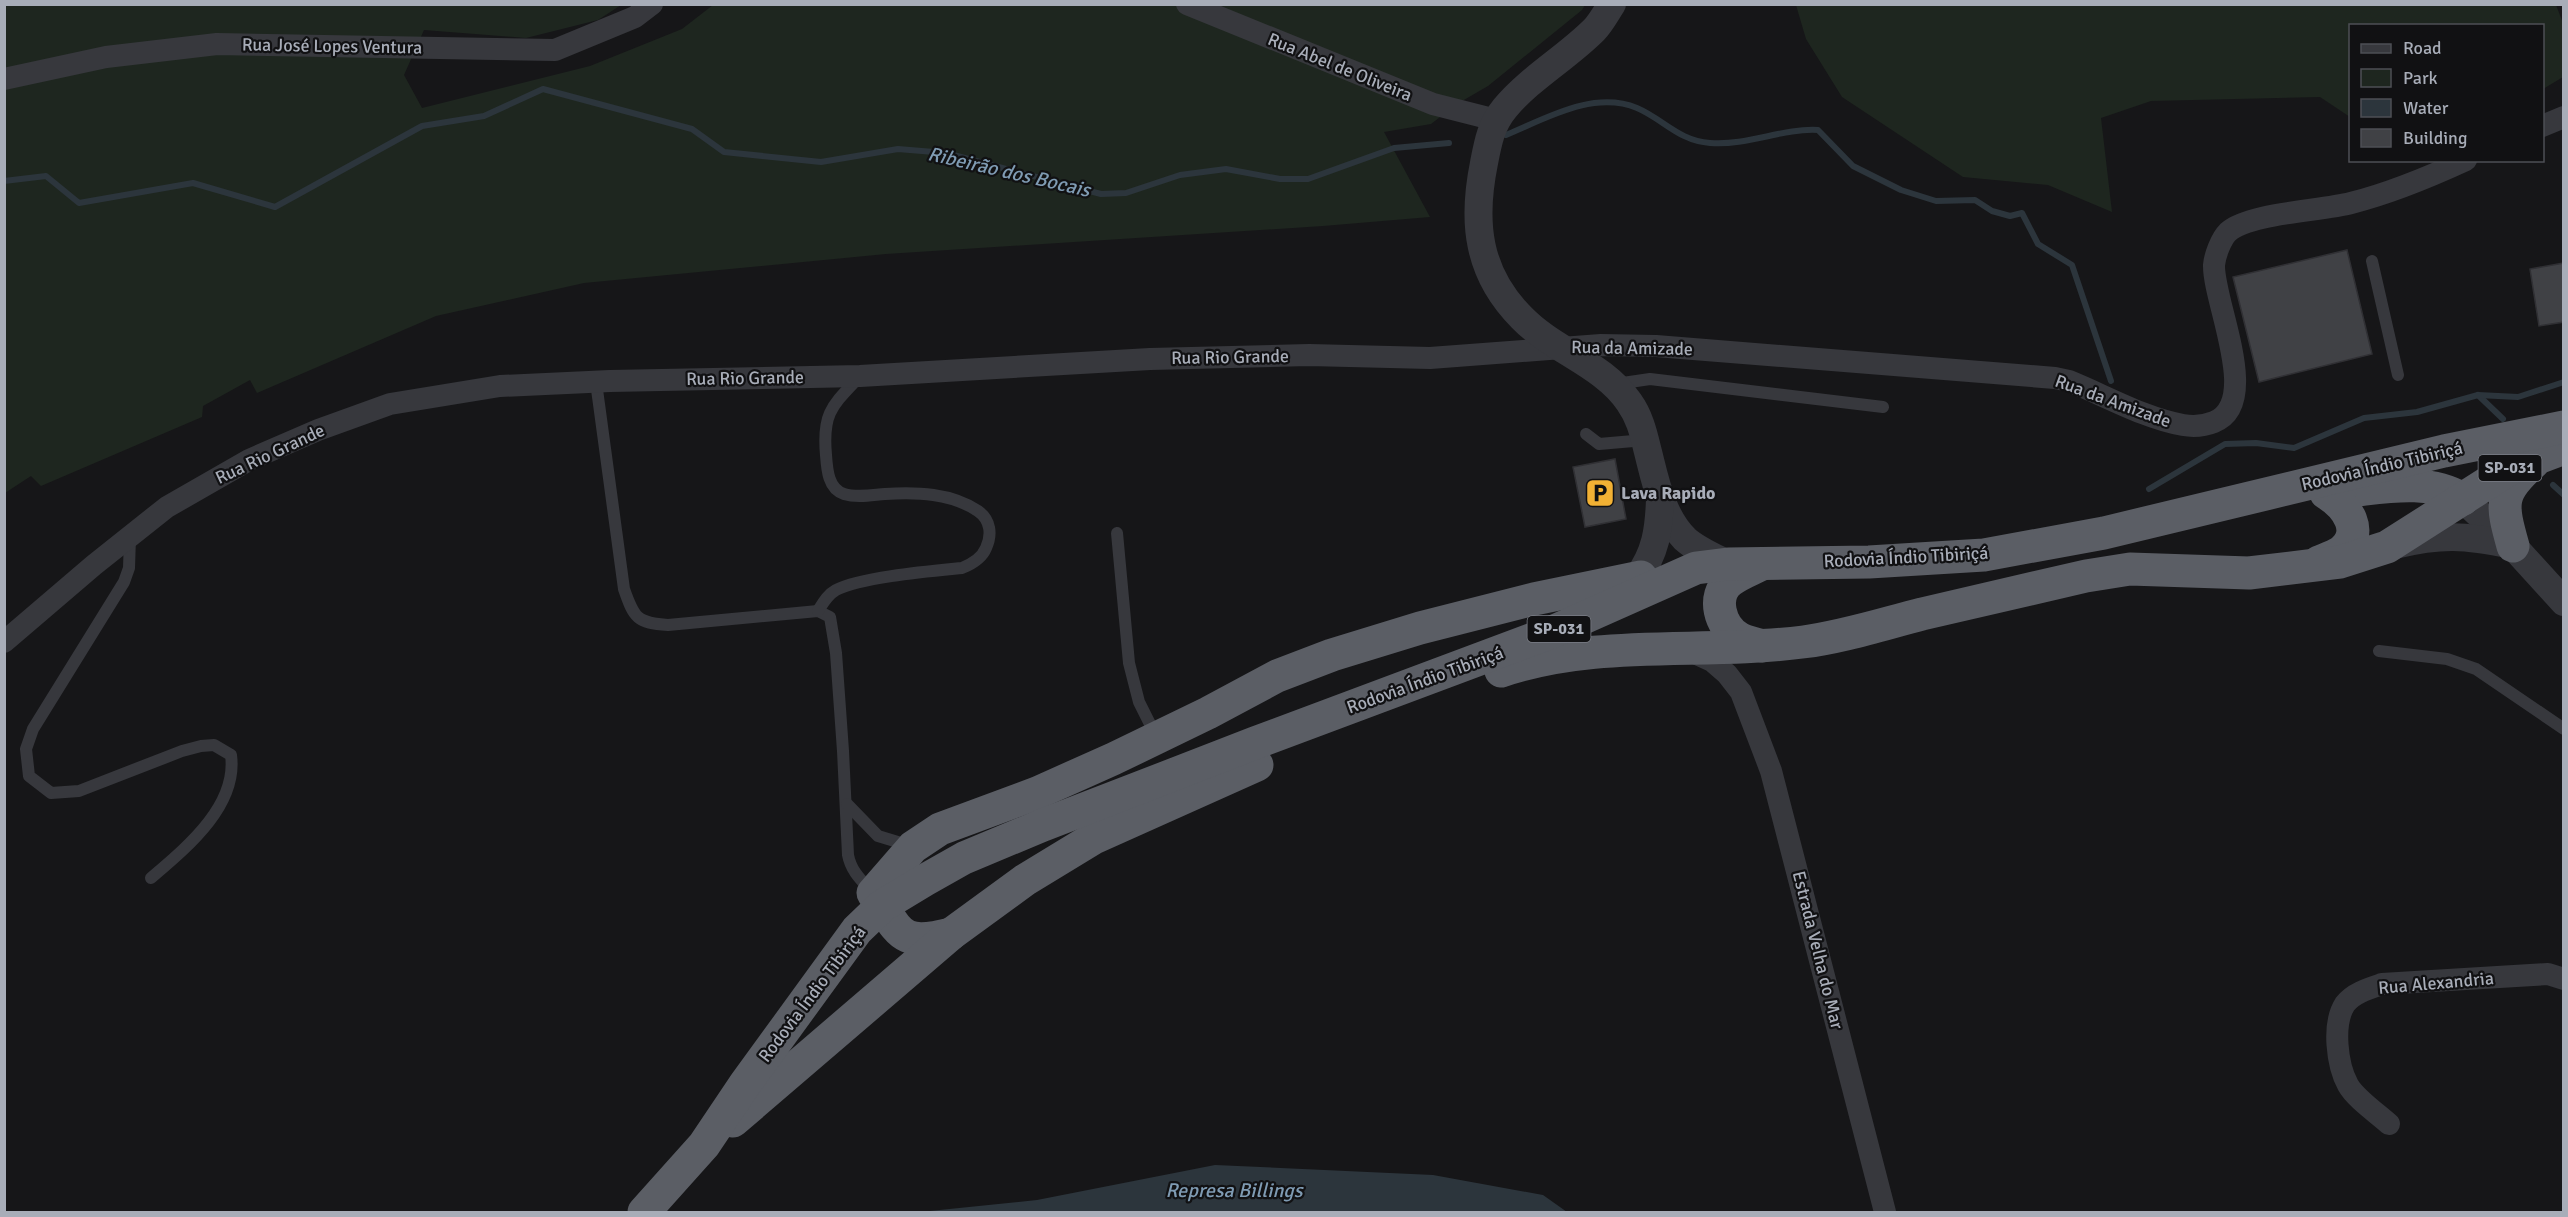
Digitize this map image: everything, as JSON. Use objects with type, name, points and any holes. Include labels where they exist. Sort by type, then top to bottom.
[{"type":"highway","name":"Rodovia Índio Tibiriçá","points":[[704,1145],[745,1083],[878,900],[964,858],[1255,743],[1552,632],[1696,568],[1728,564],[1869,562],[1984,555],[2104,533],[2444,451],[2564,427]]},
{"type":"highway","name":"Rodovia Índio Tibiriçá","points":[[644,1212],[704,1145],[951,934],[1025,880],[1094,838],[1245,770],[1328,736],[1504,670],[1549,658],[1636,648],[1762,646],[1804,642],[2086,576],[2130,569],[2249,573],[2306,568],[2340,562],[2387,547],[2511,468],[2553,452]]},
{"type":"highway","points":[[2513,546],[2505,513],[2507,492],[2514,480],[2553,452]]},
{"type":"highway","points":[[2238,499],[2326,494],[2381,487],[2432,486],[2448,490],[2463,499]]},
{"type":"highway","points":[[2306,568],[2339,553],[2349,543],[2352,533],[2348,512],[2341,502],[2326,494]]},
{"type":"highway","points":[[1762,646],[1740,638],[1729,630],[1722,617],[1719,603],[1728,582],[1764,563]]},
{"type":"highway","points":[[951,934],[925,941],[901,934],[878,900],[913,847],[940,830],[1037,793],[1157,738],[1277,676],[1332,656],[1420,628],[1534,599],[1696,568]]},
{"type":"street","name":"Rua José Lopes Ventura","points":[[4,79],[106,57],[217,44],[555,50],[635,17],[652,4]]},
{"type":"street","name":"Rua Abel de Oliveira","points":[[1187,4],[1433,104],[1496,120]]},
{"type":"street","points":[[1612,4],[1595,29],[1523,91],[1496,120],[1490,132],[1478,192],[1478,232],[1483,256],[1491,274],[1521,318],[1557,347],[1593,368],[1614,384],[1629,400],[1639,418],[1660,498],[1672,522],[1686,540],[1728,564]]},
{"type":"street","points":[[2544,125],[2564,117]]},
{"type":"street","name":"Rua da Amizade","points":[[1557,347],[1656,346],[2055,378],[2069,381],[2164,421],[2186,426],[2204,426],[2219,420],[2229,411],[2234,396],[2234,357],[2216,286],[2214,263],[2219,246],[2228,232],[2247,222],[2349,204],[2369,198],[2461,162]]},
{"type":"street","name":"Rua Rio Grande","points":[[4,642],[167,507],[249,460],[318,430],[390,404],[500,386],[860,376],[1150,359],[1309,355],[1430,358],[1557,347]]},
{"type":"street","points":[[1637,578],[1655,547],[1660,498]]},
{"type":"street","points":[[2463,499],[2513,546],[2564,602]]},
{"type":"street","points":[[2387,547],[2424,538],[2455,536],[2475,537],[2513,546]]},
{"type":"street","points":[[1741,692],[1741,677],[1747,663],[1762,646]]},
{"type":"street","points":[[1684,648],[1712,661],[1727,674],[1741,692]]},
{"type":"street","name":"Estrada Velha do Mar","points":[[1741,692],[1771,771],[1884,1212]]},
{"type":"street","name":"Rua Alexandria","points":[[2389,1124],[2349,1086],[2338,1056],[2337,1035],[2345,1004],[2360,992],[2382,984],[2548,974],[2564,979]]},
{"type":"lane","points":[[2372,261],[2398,375]]},
{"type":"lane","points":[[818,611],[826,597],[837,590],[859,582],[962,568],[972,564],[986,549],[990,531],[982,514],[950,498],[905,492],[861,496],[844,494],[834,488],[826,464],[824,432],[826,420],[834,404],[860,376]]},
{"type":"lane","points":[[1614,384],[1650,379],[1883,407]]},
{"type":"lane","points":[[596,382],[624,589],[633,614],[646,624],[668,625],[818,611],[830,617],[833,627],[847,804],[849,863],[856,875],[878,900]]},
{"type":"lane","points":[[1586,434],[1599,444],[1645,440]]},
{"type":"lane","points":[[1117,533],[1129,663],[1139,702],[1157,738]]},
{"type":"lane","points":[[130,536],[129,568],[124,582],[33,729],[26,749],[29,776],[51,793],[79,791],[182,750],[214,746],[231,755],[233,769],[225,794],[208,822],[179,854],[151,878]]},
{"type":"lane","points":[[2379,651],[2447,659],[2476,669],[2564,729]]},
{"type":"lane","points":[[847,804],[878,836],[913,847]]},
{"type":"green space","points":[[5,5],[621,5],[598,20],[526,38],[424,30],[404,75],[422,108],[590,66],[682,29],[713,5],[1585,5],[1582,10],[1488,86],[1457,104],[1431,124],[1384,132],[1430,217],[886,254],[584,283],[436,316],[257,393],[250,380],[203,406],[202,417],[41,486],[31,476],[5,493]]},
{"type":"green space","points":[[1796,5],[2556,5],[2563,23],[2563,77],[2544,88],[2544,24],[2349,24],[2349,116],[2320,97],[2151,101],[2101,118],[2112,212],[2048,185],[1963,177],[1842,97],[1806,39]]},
{"type":"water","name":"Represa Billings","points":[[1215,1165],[1433,1175],[1543,1195],[1567,1212],[920,1212],[1037,1200]]},
{"type":"building","points":[[2347,250],[2372,354],[2259,382],[2233,277]]},
{"type":"building","points":[[2564,263],[2564,322],[2539,326],[2530,269]]},
{"type":"building","name":"Lava Rapido","points":[[1615,459],[1626,519],[1585,527],[1573,467]]},
{"type":"waterway","name":"Ribeirão dos Bocais","points":[[4,181],[46,176],[79,203],[193,183],[275,207],[422,126],[484,116],[543,89],[692,129],[724,152],[821,162],[898,149],[946,153],[1101,194],[1126,193],[1180,175],[1226,169],[1280,179],[1308,179],[1394,148],[1449,143]]},
{"type":"waterway","name":"Ribeirão dos Bocais","points":[[1506,135],[1570,109],[1603,102],[1620,103],[1637,108],[1680,134],[1710,143],[1738,142],[1791,132],[1818,130],[1853,166],[1901,190],[1936,201],[1975,200],[1992,211],[2010,216],[2022,213],[2038,244],[2072,265],[2111,381]]},
{"type":"waterway","name":"Ribeirão dos Bocais","points":[[2149,489],[2225,444],[2256,443],[2294,448],[2364,418],[2417,412],[2478,395],[2518,397],[2564,382]]},
{"type":"waterway","points":[[2478,395],[2503,419]]},
{"type":"waterway","points":[[2553,485],[2564,495]]},
{"type":"place","name":"Lava Rapido","points":[[1600,493]]}]
